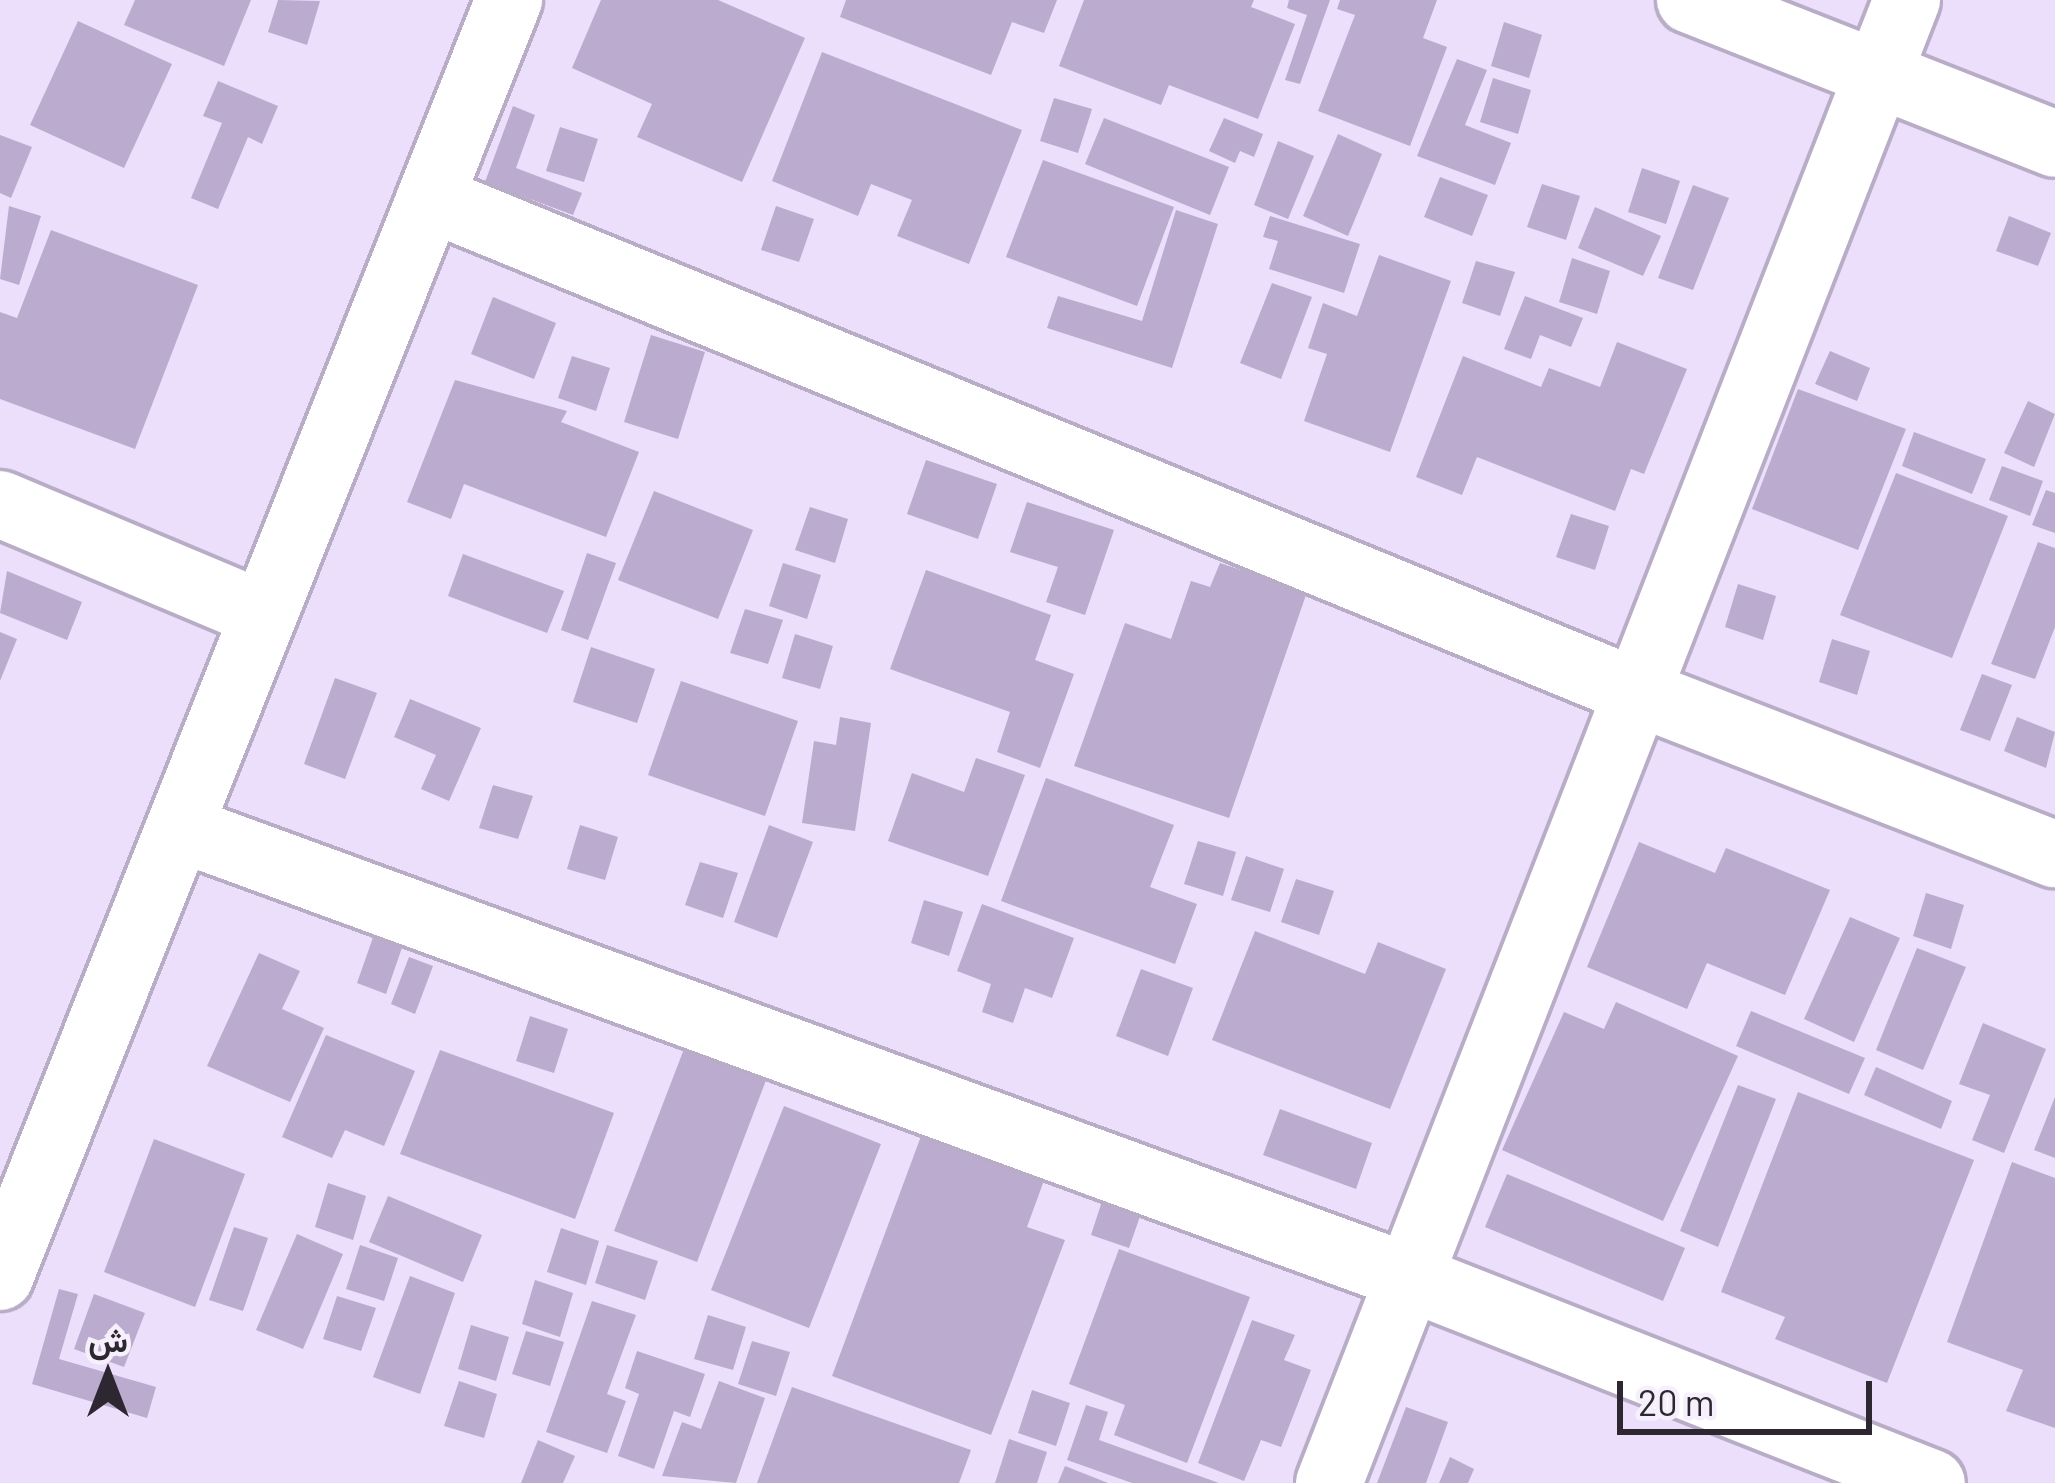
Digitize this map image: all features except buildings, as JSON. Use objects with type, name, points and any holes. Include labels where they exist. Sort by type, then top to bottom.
[{"type":"street","points":[[1690,0],[2055,144]]},
{"type":"street","points":[[1329,1483],[1906,0]]},
{"type":"street","points":[[0,1277],[430,198],[492,5]]},
{"type":"street","points":[[430,198],[1639,693],[2055,854]]},
{"type":"street","points":[[0,504],[264,615]]},
{"type":"street","points":[[179,828],[1406,1276],[1932,1483]]}]
